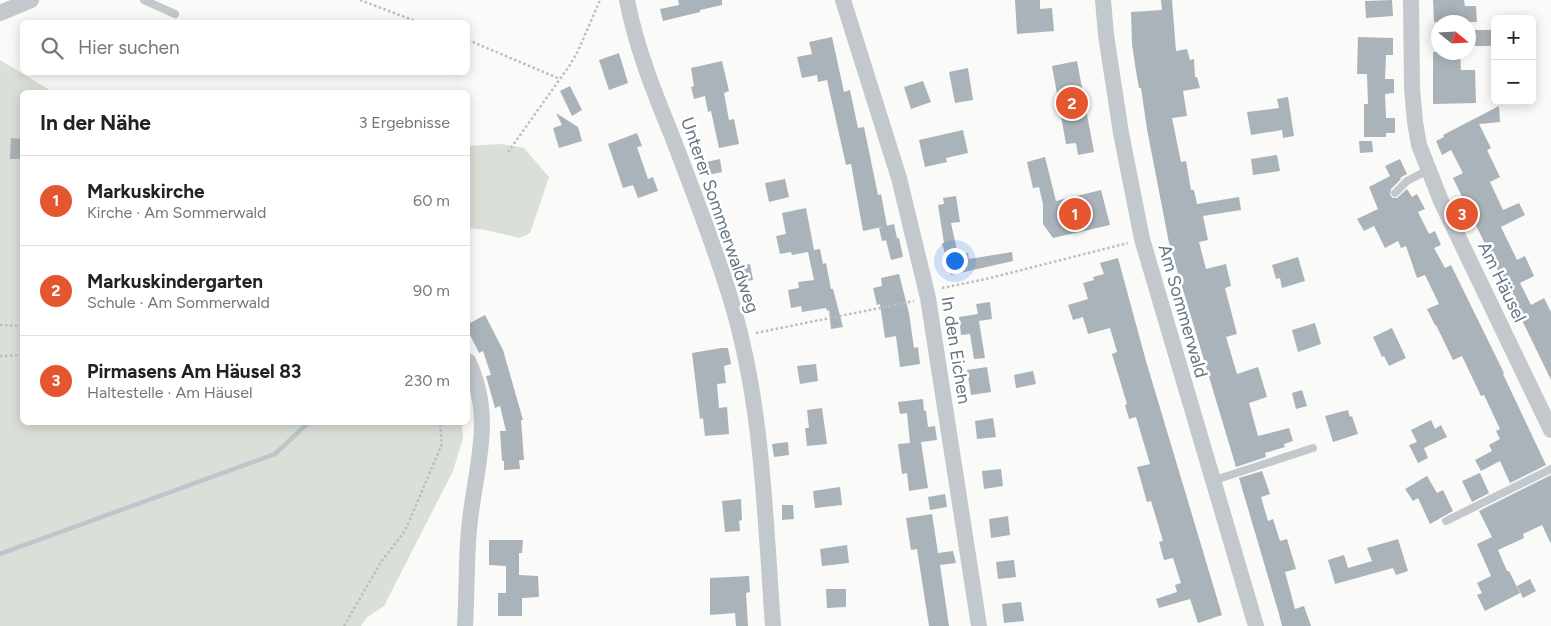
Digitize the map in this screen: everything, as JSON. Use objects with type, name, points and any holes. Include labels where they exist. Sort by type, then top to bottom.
[{"type":"street","points":[[0,13],[31,0]]},
{"type":"street","name":"Unterer Sommerwaldweg","points":[[627,0],[647,72],[710,234],[741,336],[748,372],[762,479],[773,626]]},
{"type":"street","name":"In den Eichen","points":[[842,0],[899,178],[927,294],[979,626]]},
{"type":"street","name":"Am Sommerwald","points":[[1103,0],[1106,35],[1121,133],[1142,239],[1256,626]]},
{"type":"street","name":"Am Häusel","points":[[1412,0],[1412,88],[1419,145],[1441,201],[1551,430]]},
{"type":"street","points":[[466,626],[466,562],[469,528],[483,434],[482,409],[477,385],[470,366]]},
{"type":"lane","points":[[144,0],[175,14]]},
{"type":"lane","points":[[1395,193],[1407,181],[1428,170]]},
{"type":"lane","points":[[1212,481],[1313,448]]},
{"type":"lane","points":[[1446,521],[1551,469]]},
{"type":"path","points":[[360,0],[413,20]]},
{"type":"path","points":[[508,152],[578,51],[600,0]]},
{"type":"path","points":[[470,41],[560,79]]},
{"type":"path","points":[[762,331],[927,294],[1142,239]]},
{"type":"path","points":[[0,325],[20,326]]},
{"type":"path","points":[[0,356],[20,355]]},
{"type":"path","points":[[344,626],[381,562],[405,531],[442,444],[440,425]]},
{"type":"shaded area","points":[[0,60],[20,72],[20,75],[25,75],[50,90],[20,90],[20,425],[462,425],[463,438],[453,471],[384,606],[366,618],[361,626],[0,626]]},
{"type":"shaded area","points":[[502,144],[524,148],[549,177],[530,233],[519,238],[470,228],[470,146]]},
{"type":"building","points":[[678,0],[722,0],[722,5],[663,21],[660,9],[679,5]]},
{"type":"building","points":[[1015,0],[1040,0],[1040,9],[1052,8],[1054,31],[1017,34]]},
{"type":"building","points":[[1161,0],[1172,0],[1176,51],[1187,49],[1190,60],[1194,59],[1195,77],[1197,77],[1200,88],[1183,91],[1187,116],[1172,118],[1181,162],[1186,161],[1191,190],[1194,190],[1197,204],[1239,197],[1241,210],[1203,216],[1208,240],[1199,242],[1206,269],[1226,264],[1231,286],[1225,288],[1237,334],[1226,337],[1237,374],[1258,367],[1267,397],[1249,403],[1258,436],[1289,428],[1293,441],[1284,444],[1285,447],[1265,453],[1266,457],[1236,467],[1169,243],[1141,88],[1139,88],[1136,71],[1132,44],[1131,12],[1162,10]]},
{"type":"building","points":[[1392,0],[1393,16],[1366,18],[1365,1]]},
{"type":"building","points":[[1433,0],[1464,0],[1465,6],[1476,6],[1477,22],[1476,15],[1434,15]]},
{"type":"building","points":[[1476,30],[1491,30],[1491,46],[1476,46]]},
{"type":"building","points":[[832,37],[844,92],[850,90],[858,128],[864,127],[878,195],[881,194],[887,226],[863,231],[851,164],[846,165],[827,80],[818,82],[817,75],[802,78],[797,57],[812,54],[809,42]]},
{"type":"building","points":[[1358,37],[1393,38],[1393,55],[1386,55],[1385,79],[1394,79],[1394,93],[1385,94],[1386,118],[1395,118],[1395,133],[1386,133],[1386,137],[1364,137],[1364,104],[1368,104],[1367,74],[1357,74]]},
{"type":"building","points":[[619,53],[628,83],[609,90],[599,60]]},
{"type":"building","points":[[1433,60],[1460,60],[1461,70],[1475,70],[1476,103],[1433,104]]},
{"type":"building","points":[[722,61],[729,91],[724,93],[729,120],[734,119],[739,144],[719,148],[711,111],[708,112],[705,96],[694,99],[691,87],[694,86],[691,68]]},
{"type":"building","points":[[1077,61],[1094,152],[1078,155],[1076,143],[1066,144],[1052,66]]},
{"type":"building","points":[[968,68],[973,100],[955,103],[949,72]]},
{"type":"building","points":[[923,81],[931,102],[911,109],[904,87]]},
{"type":"building","points":[[570,86],[582,110],[572,116],[560,91]]},
{"type":"building","points":[[1288,97],[1294,136],[1283,138],[1282,130],[1251,135],[1247,112],[1279,108],[1277,99]]},
{"type":"building","points":[[1499,106],[1500,122],[1479,124],[1491,148],[1487,150],[1500,177],[1490,182],[1503,210],[1519,203],[1525,215],[1501,227],[1517,260],[1525,256],[1534,276],[1520,283],[1531,305],[1544,298],[1551,312],[1551,380],[1453,178],[1463,173],[1451,150],[1442,155],[1436,141],[1444,137],[1443,135]]},
{"type":"building","points":[[556,113],[578,127],[582,141],[559,148],[553,128],[562,125]]},
{"type":"building","points":[[963,130],[968,153],[946,158],[947,162],[925,167],[919,140]]},
{"type":"building","points":[[637,133],[642,146],[637,147],[648,179],[653,177],[658,191],[638,198],[633,185],[623,188],[608,144]]},
{"type":"building","points":[[11,138],[20,139],[20,159],[10,159]]},
{"type":"building","points":[[1359,141],[1372,141],[1373,152],[1360,153]]},
{"type":"building","points":[[1277,155],[1280,171],[1253,175],[1251,159]]},
{"type":"building","points":[[1045,157],[1056,201],[1101,190],[1110,225],[1053,238],[1043,224],[1043,204],[1039,187],[1033,188],[1027,162]]},
{"type":"building","points":[[720,159],[722,172],[708,175],[706,162]]},
{"type":"building","points":[[1400,159],[1407,174],[1400,178],[1391,189],[1390,195],[1393,198],[1397,198],[1407,189],[1412,197],[1417,194],[1425,209],[1418,212],[1429,234],[1435,231],[1441,245],[1434,248],[1445,268],[1451,265],[1504,373],[1546,465],[1510,483],[1500,461],[1481,471],[1475,460],[1492,451],[1489,445],[1500,439],[1496,431],[1500,429],[1484,395],[1481,396],[1462,356],[1453,360],[1427,309],[1439,304],[1425,275],[1417,278],[1406,246],[1401,248],[1398,241],[1385,248],[1374,226],[1364,231],[1357,219],[1378,209],[1369,187],[1390,176],[1385,166]]},
{"type":"building","points":[[785,179],[789,197],[769,202],[765,183]]},
{"type":"building","points":[[956,196],[960,222],[951,223],[958,255],[968,253],[969,259],[1012,252],[1013,261],[951,275],[942,243],[944,243],[938,205],[944,204],[943,198]]},
{"type":"building","points":[[806,208],[814,250],[820,249],[823,264],[826,263],[831,289],[833,289],[843,327],[831,329],[829,310],[827,311],[826,308],[802,312],[801,306],[791,308],[788,290],[799,288],[798,282],[814,280],[808,252],[792,255],[791,252],[780,254],[776,236],[786,234],[782,213]]},
{"type":"building","points":[[894,224],[897,238],[882,241],[879,228]]},
{"type":"building","points":[[899,238],[903,257],[891,260],[886,240]]},
{"type":"building","points":[[1298,257],[1305,281],[1282,288],[1280,278],[1276,279],[1272,265]]},
{"type":"building","points":[[1118,258],[1146,361],[1222,615],[1198,623],[1190,599],[1159,608],[1156,599],[1177,592],[1175,585],[1181,583],[1173,558],[1164,560],[1159,542],[1163,541],[1151,501],[1147,502],[1137,467],[1150,464],[1136,417],[1129,419],[1125,405],[1127,404],[1112,354],[1117,352],[1110,328],[1088,334],[1083,317],[1073,320],[1068,305],[1088,299],[1083,283],[1094,280],[1093,277],[1104,274],[1100,263]]},
{"type":"building","points":[[750,264],[753,280],[740,282],[736,267]]},
{"type":"building","points":[[899,274],[909,313],[914,348],[918,347],[920,364],[900,367],[896,336],[885,338],[880,304],[877,305],[873,288],[882,286],[881,278]]},
{"type":"building","points":[[990,302],[992,319],[979,321],[985,358],[974,359],[970,334],[961,335],[959,317],[978,314],[976,304]]},
{"type":"building","points":[[485,315],[503,350],[523,420],[521,420],[524,460],[519,460],[520,469],[504,470],[500,431],[506,431],[500,406],[495,408],[486,376],[491,375],[483,351],[479,353],[470,335],[470,323]]},
{"type":"building","points":[[1315,323],[1321,344],[1298,352],[1292,330]]},
{"type":"building","points":[[1392,328],[1406,358],[1389,366],[1384,356],[1382,357],[1373,337]]},
{"type":"building","points":[[728,348],[731,364],[724,366],[726,383],[717,384],[719,408],[727,407],[729,434],[705,436],[703,418],[700,419],[692,353]]},
{"type":"building","points":[[816,364],[818,381],[800,384],[797,366]]},
{"type":"building","points":[[987,367],[991,392],[971,395],[967,370]]},
{"type":"building","points":[[1033,371],[1036,384],[1016,388],[1014,375]]},
{"type":"building","points":[[1302,390],[1307,406],[1296,409],[1292,393]]},
{"type":"building","points":[[923,399],[928,427],[935,426],[937,440],[921,442],[928,488],[909,491],[907,473],[902,474],[898,444],[910,443],[907,413],[900,414],[898,402]]},
{"type":"building","points":[[822,408],[827,444],[807,446],[805,428],[809,428],[807,410]]},
{"type":"building","points":[[1348,410],[1358,434],[1333,442],[1325,416]]},
{"type":"building","points":[[993,418],[996,437],[977,439],[975,421]]},
{"type":"building","points":[[1431,420],[1435,429],[1441,425],[1447,437],[1424,448],[1428,458],[1418,463],[1409,445],[1417,442],[1411,430]]},
{"type":"building","points":[[788,442],[789,455],[774,457],[772,444]]},
{"type":"building","points":[[1001,469],[1003,486],[984,489],[982,471]]},
{"type":"building","points":[[1262,471],[1270,494],[1261,497],[1268,521],[1273,519],[1280,541],[1287,539],[1296,569],[1285,572],[1295,609],[1304,606],[1311,626],[1282,626],[1239,478]]},
{"type":"building","points":[[1480,473],[1489,493],[1472,502],[1462,481]]},
{"type":"building","points":[[1551,475],[1551,544],[1542,525],[1523,534],[1524,538],[1498,550],[1507,571],[1509,571],[1520,593],[1485,611],[1477,595],[1482,593],[1477,583],[1491,576],[1477,544],[1492,537],[1479,511]]},
{"type":"building","points":[[1427,476],[1437,493],[1443,490],[1453,511],[1430,524],[1418,498],[1413,501],[1405,489]]},
{"type":"building","points":[[840,487],[842,505],[815,508],[813,491]]},
{"type":"building","points":[[945,494],[947,507],[930,510],[928,497]]},
{"type":"building","points":[[741,499],[742,520],[739,521],[740,531],[725,532],[722,501]]},
{"type":"building","points":[[782,505],[793,505],[794,519],[782,520]]},
{"type":"building","points":[[932,514],[938,553],[953,551],[956,563],[940,565],[949,626],[929,626],[917,549],[911,550],[906,518]]},
{"type":"building","points":[[1008,516],[1010,535],[991,538],[989,519]]},
{"type":"building","points":[[1398,539],[1408,571],[1396,575],[1393,568],[1335,584],[1328,560],[1344,555],[1348,568],[1372,561],[1367,548]]},
{"type":"building","points":[[489,540],[523,540],[522,553],[519,553],[519,575],[538,576],[539,597],[522,598],[522,616],[498,616],[498,593],[506,593],[506,566],[489,565]]},
{"type":"building","points":[[847,545],[849,563],[822,566],[820,549]]},
{"type":"building","points":[[1014,560],[1016,577],[998,579],[996,562]]},
{"type":"building","points":[[749,576],[750,592],[746,593],[748,626],[736,626],[735,613],[710,615],[710,578]]},
{"type":"building","points":[[1530,579],[1536,591],[1523,598],[1517,586]]},
{"type":"building","points":[[826,589],[846,589],[846,607],[827,608]]},
{"type":"building","points":[[1021,602],[1024,621],[1004,623],[1002,604]]},
{"type":"waterway","points":[[0,554],[275,454],[306,425]]},
{"type":"place","name":"Markuskindergarten","points":[[1072,103]]},
{"type":"place","name":"Markuskirche","points":[[1075,214]]},
{"type":"place","name":"Pirmasens Am Häusel 83","points":[[1462,214]]}]
